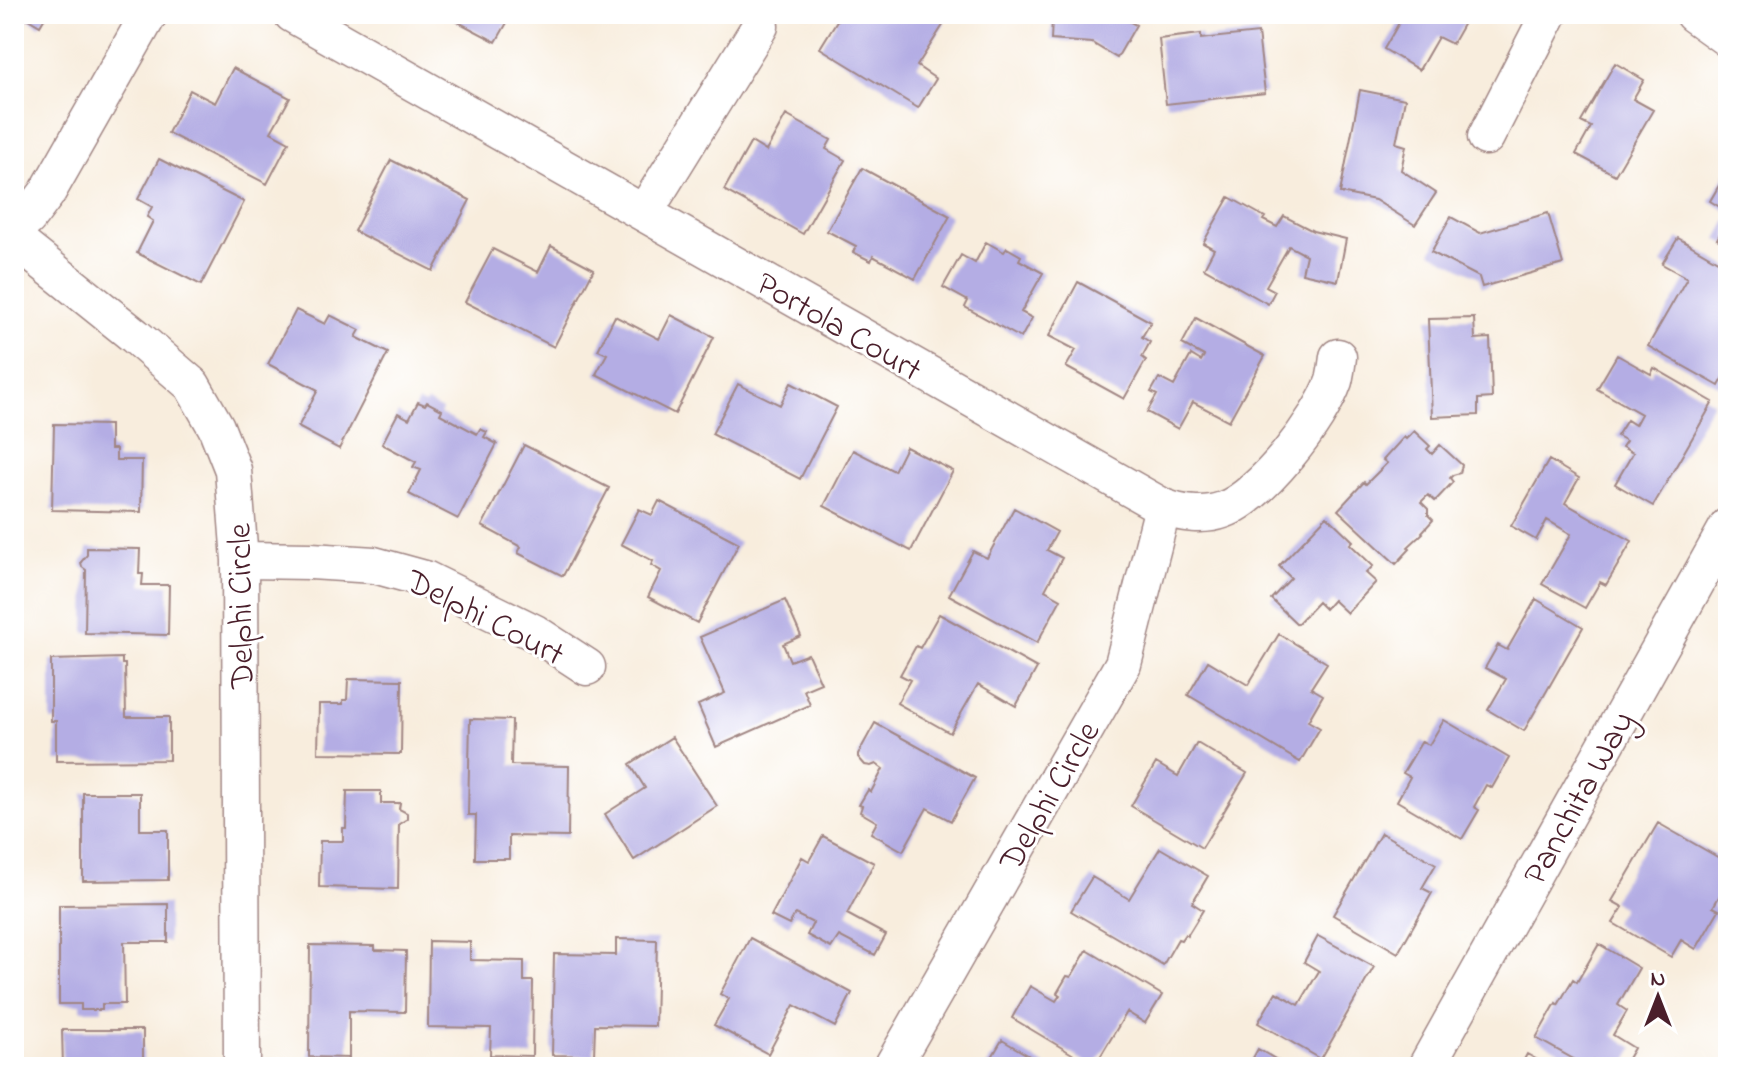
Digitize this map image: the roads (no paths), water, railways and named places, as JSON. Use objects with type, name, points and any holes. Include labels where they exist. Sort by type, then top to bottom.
[{"type":"street","points":[[14,230],[28,218],[47,193],[149,14]]},
{"type":"street","name":"Portola Court","points":[[292,14],[1163,507],[1181,514],[1222,510],[1243,500],[1286,458],[1327,395],[1335,379],[1338,357]]},
{"type":"street","points":[[1486,137],[1549,14]]},
{"type":"street","points":[[1693,14],[1728,39]]},
{"type":"street","points":[[644,213],[760,26]]},
{"type":"street","name":"Delphi Circle","points":[[14,239],[192,385],[216,427],[233,470],[240,560],[242,1067]]},
{"type":"street","name":"Delphi Circle","points":[[892,1067],[1123,664],[1163,507]]},
{"type":"street","name":"Panchita Way","points":[[1426,1067],[1728,526]]},
{"type":"street","name":"Delphi Court","points":[[240,560],[374,565],[425,579],[535,633],[587,667]]}]
